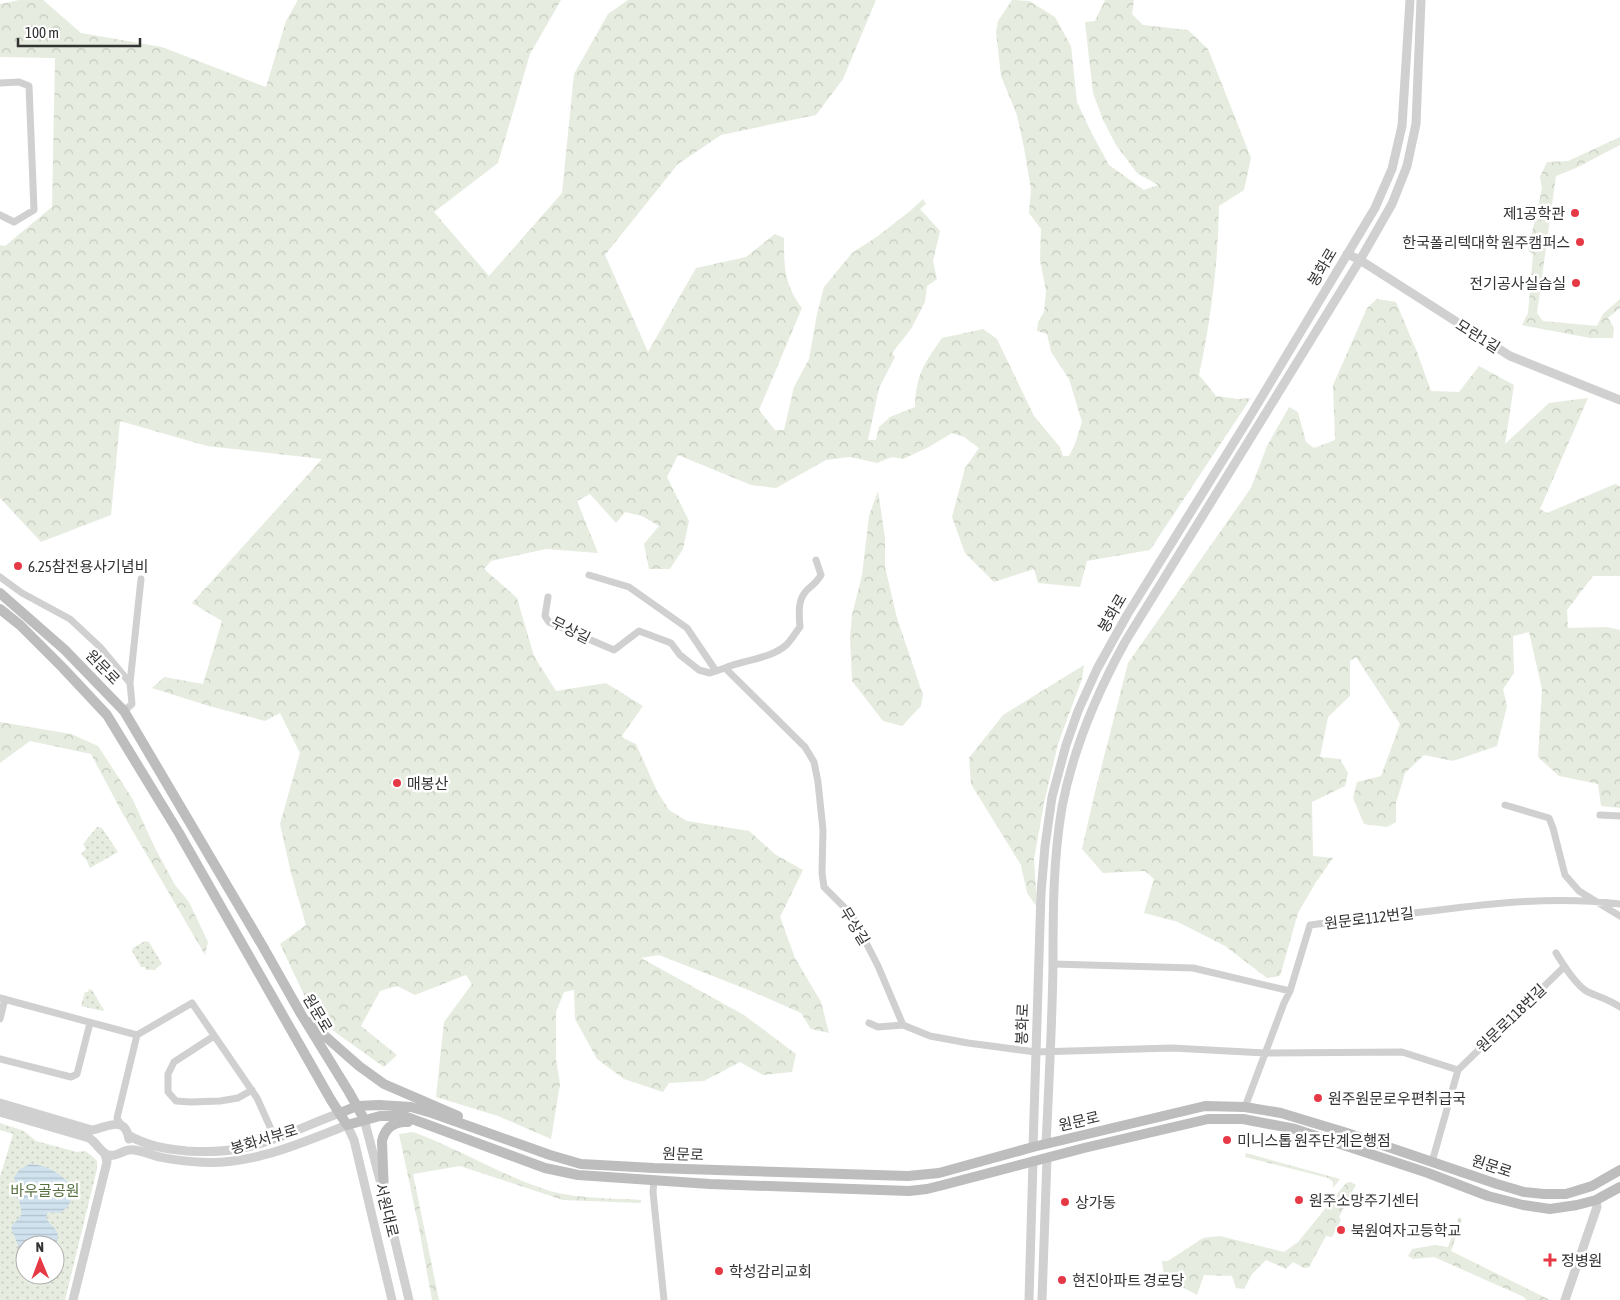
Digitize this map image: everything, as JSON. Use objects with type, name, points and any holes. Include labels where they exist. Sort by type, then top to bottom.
[{"type":"main road","name":"원문로","points":[[0,593],[66,650],[124,711],[357,1106],[411,1107],[550,1156],[581,1164],[654,1168],[924,1176],[1033,1147],[1205,1106],[1245,1107],[1281,1113],[1524,1192],[1566,1194],[1592,1186],[1620,1170]]},
{"type":"main road","name":"원문로","points":[[0,609],[64,668],[107,715],[179,833],[347,1125],[380,1116],[404,1116],[545,1168],[578,1175],[909,1191],[927,1189],[1084,1148],[1208,1119],[1243,1119],[1295,1128],[1488,1196],[1523,1205],[1550,1209],[1596,1200],[1620,1187]]},
{"type":"main road","points":[[301,1014],[359,1066],[384,1084],[550,1156]]},
{"type":"main road","points":[[340,1113],[357,1106],[364,1120]]},
{"type":"main road","points":[[1243,1119],[1245,1107]]},
{"type":"main road","points":[[384,1196],[383,1135],[390,1125],[402,1122],[426,1124]]},
{"type":"main road","points":[[1046,1144],[1047,1158]]},
{"type":"main road","name":"봉화로","points":[[1033,1147],[1033,1162]]},
{"type":"main road","points":[[1428,1174],[1432,1162]]},
{"type":"main road","points":[[654,1168],[654,1180]]},
{"type":"main road","points":[[1592,1186],[1596,1200]]},
{"type":"street","name":"봉화로","points":[[1033,1147],[1041,893],[1052,796],[1066,745],[1078,711],[1097,669],[1127,615],[1249,418],[1375,208],[1392,169],[1402,126],[1410,0]]},
{"type":"street","name":"봉화로","points":[[1046,1144],[1051,1052],[1053,893],[1062,807],[1089,716],[1106,677],[1125,642],[1360,260],[1392,204],[1407,166],[1416,124],[1422,0]]},
{"type":"street","points":[[0,83],[19,82],[29,86],[34,210],[14,222],[0,215]]},
{"type":"street","name":"모란1길","points":[[1347,254],[1360,260],[1510,356],[1620,400]]},
{"type":"street","points":[[589,575],[629,587],[687,628],[716,671],[738,662],[761,657],[786,646],[800,627],[799,608],[802,597],[807,590],[816,584],[821,574],[816,560]]},
{"type":"street","points":[[0,577],[22,593],[70,620],[100,647],[130,683]]},
{"type":"street","points":[[124,711],[132,704],[130,683],[140,580]]},
{"type":"street","name":"무상길","points":[[548,597],[545,616],[549,622],[614,650],[639,632],[671,643],[680,655],[699,670],[710,673],[716,671]]},
{"type":"street","name":"무상길","points":[[725,668],[805,747],[814,762],[824,830],[822,873],[824,887],[852,915],[878,966],[903,1025]]},
{"type":"street","points":[[1505,805],[1549,818],[1565,875],[1579,891],[1620,916]]},
{"type":"street","points":[[1600,815],[1620,816]]},
{"type":"street","name":"원문로112번길","points":[[1245,1107],[1290,990],[1310,925],[1494,903],[1593,900],[1620,904]]},
{"type":"street","points":[[1556,953],[1564,967],[1586,991],[1612,1001],[1620,1007]]},
{"type":"street","points":[[1053,964],[1192,968],[1290,990]]},
{"type":"street","name":"원문로118번길","points":[[1458,1070],[1564,967]]},
{"type":"street","points":[[0,1019],[2,998],[137,1035],[192,1003],[257,1098],[275,1138]]},
{"type":"street","points":[[0,1058],[71,1077],[77,1074],[90,1023]]},
{"type":"street","points":[[869,1023],[878,1027],[903,1025],[930,1036],[959,1042],[1036,1052],[1172,1048],[1265,1053],[1402,1052],[1458,1070],[1432,1162]]},
{"type":"street","points":[[98,1146],[97,1136],[104,1126],[117,1118],[137,1035]]},
{"type":"street","points":[[214,1036],[174,1062],[168,1074],[168,1092],[176,1100],[191,1102],[238,1098],[252,1090]]},
{"type":"street","points":[[0,1103],[92,1130],[117,1124],[122,1126]]},
{"type":"street","points":[[0,1112],[89,1138],[98,1146],[106,1158],[73,1300]]},
{"type":"street","name":"봉화서부로","points":[[128,1135],[140,1142],[177,1150],[203,1152],[239,1149],[275,1138],[340,1113]]},
{"type":"street","points":[[106,1158],[116,1155],[128,1146],[128,1135],[117,1118]]},
{"type":"street","name":"서원대로","points":[[364,1120],[409,1300]]},
{"type":"street","name":"봉화서부로","points":[[125,1150],[133,1149],[160,1158],[197,1162],[235,1161],[251,1159],[276,1151],[347,1125]]},
{"type":"street","name":"서원대로","points":[[347,1125],[354,1140],[392,1300]]},
{"type":"street","points":[[1042,1300],[1047,1158]]},
{"type":"street","name":"봉화로","points":[[1029,1300],[1033,1162]]},
{"type":"street","name":"원문로","points":[[654,1180],[653,1192],[664,1300]]},
{"type":"street","points":[[1565,1300],[1597,1207],[1596,1200]]},
{"type":"green space","points":[[19,0],[43,0],[81,33],[162,47],[266,87],[286,21],[298,0],[561,0],[530,54],[498,163],[434,212],[489,276],[562,193],[574,74],[608,14],[628,0],[876,0],[843,79],[816,115],[721,135],[678,164],[605,255],[648,352],[696,268],[746,257],[775,234],[784,238],[784,258],[788,283],[802,308],[759,410],[775,430],[784,430],[794,387],[809,359],[824,287],[852,253],[878,236],[923,199],[926,204],[920,209],[940,231],[933,261],[937,279],[927,286],[925,302],[911,329],[892,353],[895,357],[879,388],[868,440],[876,440],[879,427],[890,417],[915,407],[917,386],[922,370],[942,338],[983,329],[997,339],[1034,416],[1060,447],[1063,456],[1069,456],[1082,422],[1069,379],[1051,352],[1047,334],[1037,331],[1038,322],[1044,312],[1046,291],[1040,260],[1041,229],[1029,213],[1031,189],[1024,148],[1017,115],[1001,76],[996,32],[998,21],[1012,0],[1029,1],[1055,17],[1071,46],[1077,102],[1091,132],[1109,165],[1144,190],[1158,185],[1137,173],[1116,145],[1103,120],[1093,93],[1085,22],[1095,21],[1105,0],[1134,0],[1132,14],[1143,25],[1188,30],[1208,49],[1251,158],[1244,190],[1219,206],[1213,291],[1199,375],[1216,396],[1238,399],[1251,398],[1150,550],[1087,561],[1080,587],[1038,583],[1034,569],[994,582],[965,553],[952,517],[965,468],[979,448],[964,437],[952,433],[927,448],[903,459],[892,457],[877,463],[850,457],[826,460],[776,488],[751,485],[678,455],[667,477],[689,521],[683,549],[670,569],[649,569],[644,544],[659,526],[642,516],[625,512],[616,523],[590,494],[577,501],[598,553],[546,549],[491,561],[484,569],[517,598],[534,656],[556,691],[606,683],[643,706],[621,737],[636,744],[657,791],[669,810],[687,821],[749,831],[776,855],[803,870],[780,917],[795,958],[821,1002],[829,1033],[811,1029],[801,1013],[751,991],[659,955],[641,958],[744,1015],[796,1054],[792,1072],[763,1075],[740,1062],[704,1081],[669,1083],[663,1092],[624,1079],[597,1059],[575,1019],[574,990],[564,992],[556,1012],[556,1059],[560,1084],[551,1139],[498,1116],[436,1097],[444,1022],[472,984],[466,975],[415,995],[397,986],[380,991],[361,1026],[397,1055],[384,1067],[313,1014],[280,944],[306,925],[291,873],[280,824],[300,753],[280,713],[265,721],[152,688],[164,677],[203,684],[222,621],[192,603],[322,459],[207,446],[120,421],[111,515],[41,542],[0,498],[0,245],[5,246],[52,207],[55,58],[0,57],[0,4]]},
{"type":"green space","points":[[1620,137],[1620,145],[1576,168],[1556,176],[1537,313],[1543,321],[1597,326],[1603,314],[1620,299],[1620,308],[1608,318],[1614,328],[1613,338],[1590,338],[1522,325],[1528,313],[1533,255],[1528,250],[1542,189],[1540,177],[1547,162],[1568,161]]},
{"type":"green space","points":[[1377,299],[1396,302],[1431,391],[1459,392],[1479,366],[1514,385],[1505,444],[1549,403],[1588,398],[1540,509],[1547,513],[1615,484],[1620,486],[1620,576],[1593,576],[1567,610],[1568,628],[1607,627],[1620,630],[1620,808],[1601,806],[1598,784],[1559,776],[1538,757],[1542,689],[1529,632],[1513,636],[1514,673],[1503,689],[1507,706],[1497,746],[1453,761],[1424,755],[1405,773],[1396,803],[1396,822],[1387,827],[1364,824],[1353,798],[1357,782],[1381,776],[1400,724],[1356,657],[1350,661],[1350,696],[1328,717],[1320,757],[1340,759],[1348,773],[1345,786],[1312,802],[1313,856],[1333,858],[1298,913],[1280,976],[1267,978],[1225,946],[1178,922],[1144,913],[1154,879],[1145,871],[1103,873],[1082,849],[1128,663],[1251,488],[1267,446],[1289,407],[1298,412],[1306,442],[1314,448],[1335,440],[1333,385],[1367,308]]},
{"type":"green space","points":[[878,491],[885,537],[885,567],[897,618],[923,695],[921,706],[902,726],[883,721],[852,681],[850,638],[852,615],[862,575],[869,516]]},
{"type":"green space","points":[[1084,665],[1082,679],[1058,744],[1044,803],[1034,859],[1037,907],[1027,893],[1021,865],[971,784],[969,758],[1003,715]]},
{"type":"green space","points":[[0,722],[71,734],[98,746],[132,798],[155,848],[175,885],[189,902],[208,942],[205,955],[124,816],[91,754],[30,741],[0,763]]},
{"type":"green space","points":[[97,827],[102,828],[118,852],[90,868],[81,854],[86,849],[83,844]]},
{"type":"green space","points":[[145,941],[149,942],[162,964],[156,970],[146,970],[145,967],[141,967],[132,951],[133,948]]},
{"type":"green space","points":[[89,989],[92,990],[103,1011],[81,1006],[85,992],[88,992]]},
{"type":"green space","name":"바우골공원","points":[[0,1123],[24,1131],[36,1141],[77,1152],[85,1151],[97,1161],[97,1169],[65,1300],[0,1300],[0,1177],[13,1134],[0,1130]]},
{"type":"green space","points":[[413,1132],[515,1178],[550,1191],[583,1197],[641,1200],[641,1203],[563,1200],[460,1166],[413,1174],[439,1300],[432,1300],[399,1134]]},
{"type":"green space","points":[[1246,1153],[1340,1179],[1333,1188],[1333,1182],[1328,1178],[1245,1157]]},
{"type":"green space","points":[[1351,1182],[1356,1185],[1349,1197],[1349,1203],[1339,1217],[1341,1220],[1332,1237],[1326,1236],[1309,1267],[1304,1268],[1293,1262],[1286,1269],[1266,1260],[1252,1274],[1244,1289],[1236,1288],[1232,1276],[1204,1275],[1197,1295],[1164,1277],[1162,1261],[1168,1261],[1203,1238],[1220,1236],[1284,1252],[1298,1242],[1346,1183]]},
{"type":"green space","points":[[1459,1217],[1462,1219],[1451,1251],[1548,1300],[1526,1300],[1524,1297],[1434,1257],[1413,1259],[1408,1256],[1412,1249],[1435,1245],[1448,1247]]},
{"type":"water","points":[[30,1164],[43,1166],[64,1178],[73,1188],[71,1200],[66,1208],[60,1213],[48,1212],[46,1217],[58,1235],[15,1235],[15,1238],[11,1227],[22,1214],[14,1177],[20,1169]]},
{"type":"place","name":"제1공학관","points":[[1575,213]]},
{"type":"place","name":"한국폴리텍대학 원주캠퍼스","points":[[1580,242]]},
{"type":"place","name":"전기공사실습실","points":[[1576,283]]},
{"type":"place","name":"6.25참전용사기념비","points":[[18,566]]},
{"type":"place","name":"매봉산","points":[[397,783]]},
{"type":"place","name":"원주원문로우편취급국","points":[[1318,1098]]},
{"type":"place","name":"미니스톱 원주단계은행점","points":[[1227,1140]]},
{"type":"place","name":"원주소망주기센터","points":[[1299,1200]]},
{"type":"place","name":"상가동","points":[[1065,1202]]},
{"type":"place","name":"북원여자고등학교","points":[[1341,1230]]},
{"type":"place","name":"정병원","points":[[1550,1260]]},
{"type":"place","name":"학성감리교회","points":[[719,1271]]},
{"type":"place","name":"현진아파트 경로당","points":[[1062,1280]]}]
